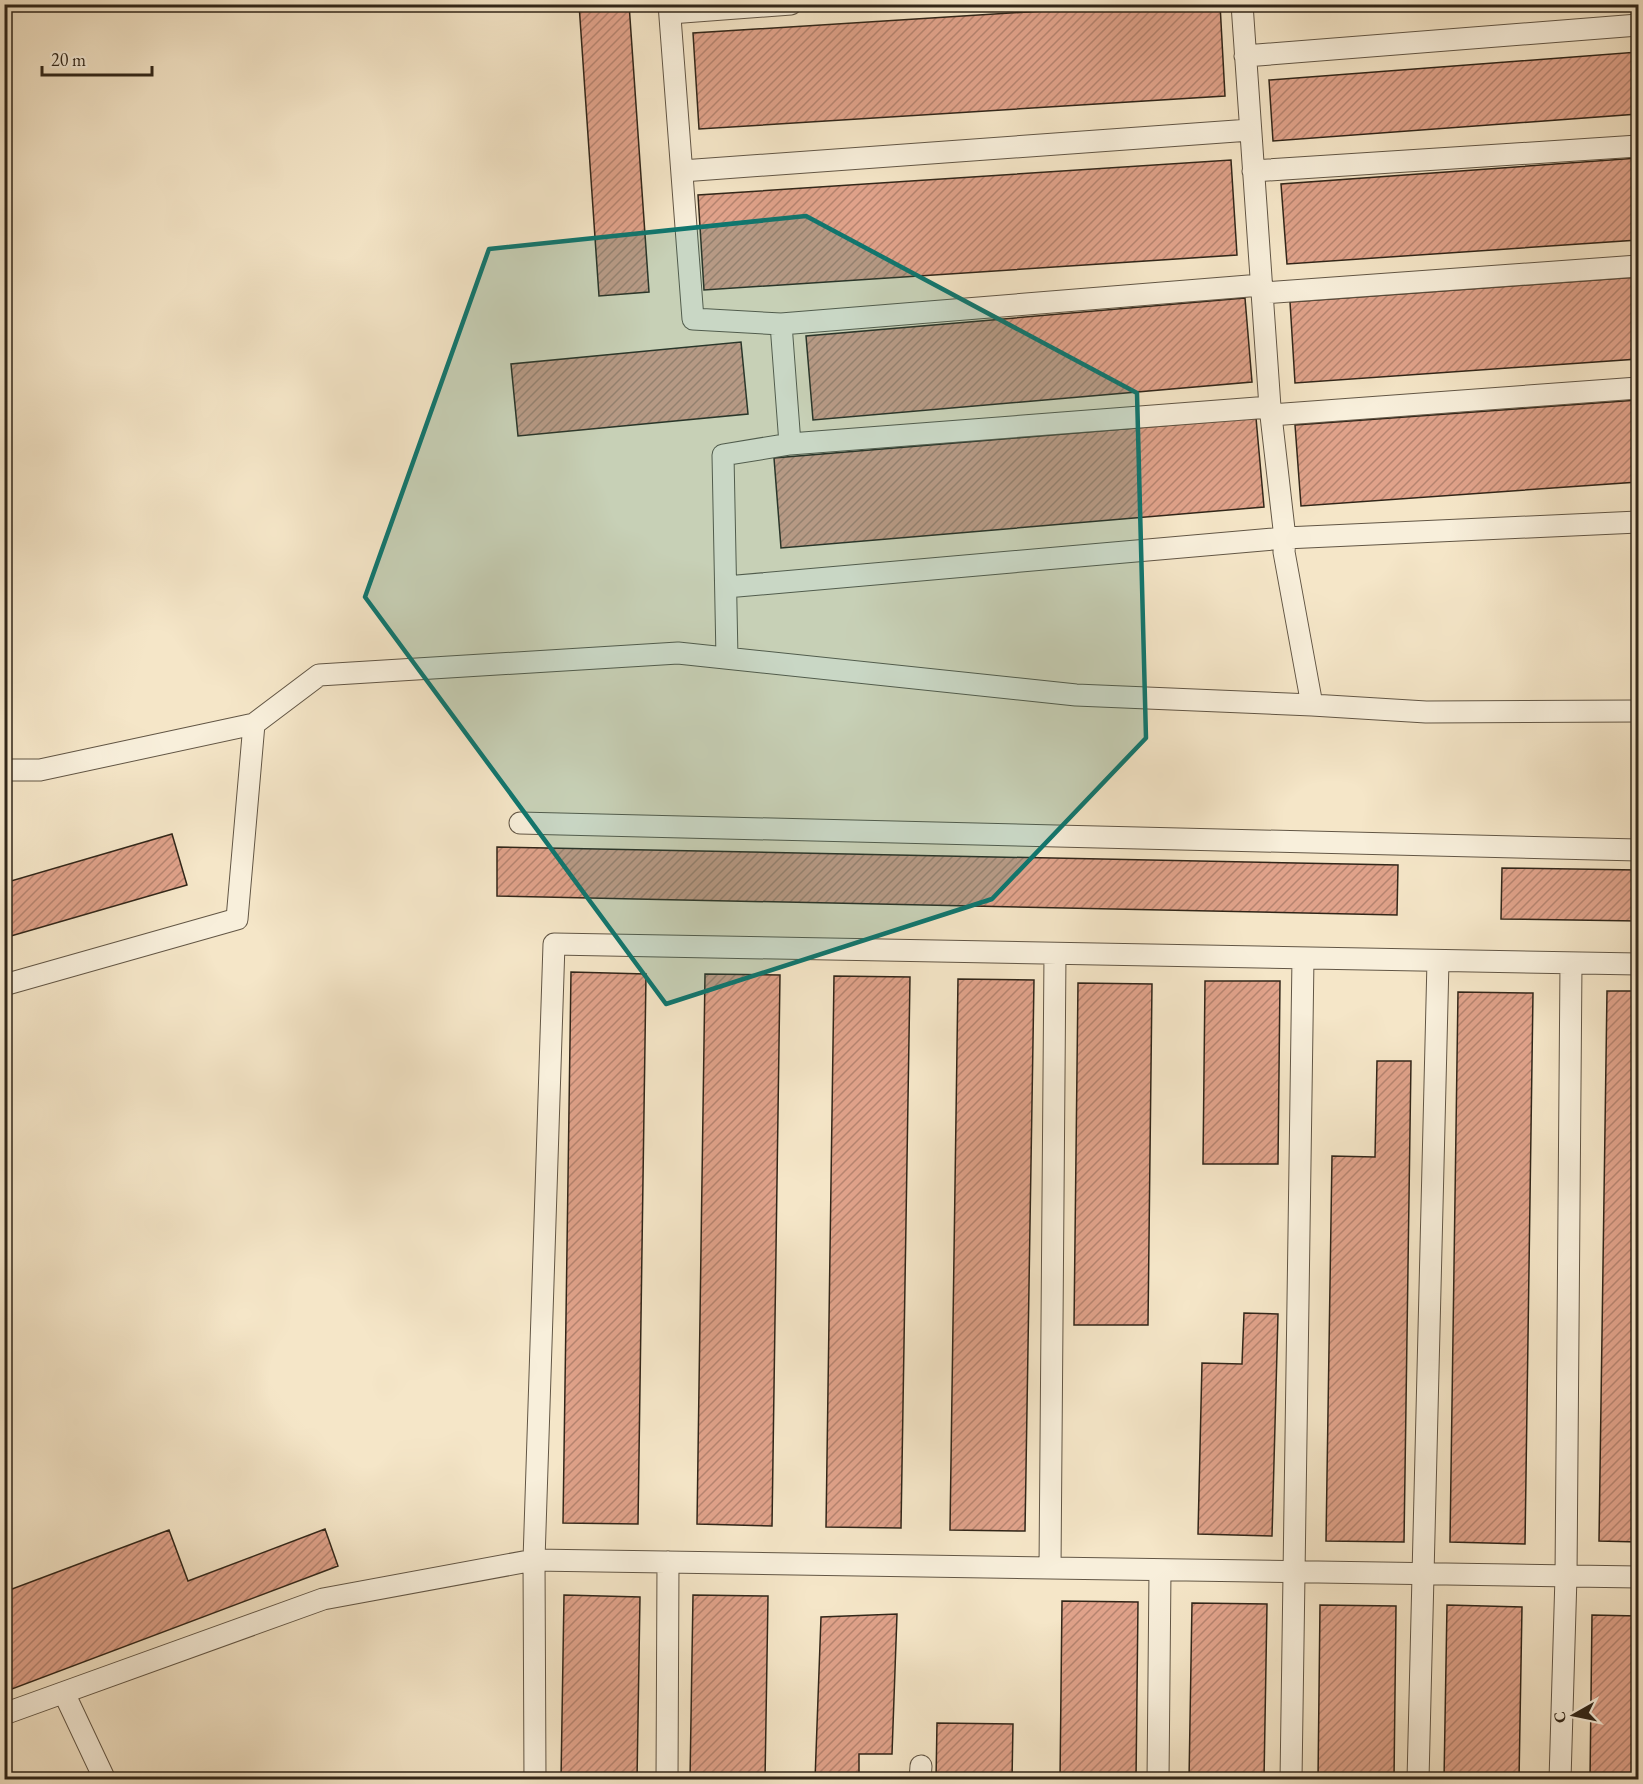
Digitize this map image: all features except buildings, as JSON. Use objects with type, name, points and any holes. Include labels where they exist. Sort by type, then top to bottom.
[{"type":"lane","points":[[791,4],[669,9],[693,319],[781,324],[1262,289],[1638,266]]},
{"type":"lane","points":[[1242,4],[1270,411],[1285,538],[1284,552],[1312,705]]},
{"type":"lane","points":[[1245,56],[1638,25]]},
{"type":"lane","points":[[682,171],[1251,130]]},
{"type":"lane","points":[[1253,171],[1638,146]]},
{"type":"lane","points":[[781,324],[790,444]]},
{"type":"lane","points":[[727,658],[723,455],[790,444],[1638,388]]},
{"type":"lane","points":[[726,587],[1285,538],[1638,522]]},
{"type":"lane","points":[[4,770],[40,770],[254,724],[319,675],[678,653],[1076,695],[1426,712],[1638,711]]},
{"type":"lane","points":[[4,985],[237,919],[254,724]]},
{"type":"lane","points":[[520,823],[1638,850]]},
{"type":"lane","points":[[535,1779],[534,1560],[554,944],[1638,964]]},
{"type":"lane","points":[[1050,1568],[1055,954]]},
{"type":"lane","points":[[1291,1779],[1304,958]]},
{"type":"lane","points":[[1418,1779],[1438,961]]},
{"type":"lane","points":[[1560,1779],[1566,1576],[1571,963]]},
{"type":"lane","points":[[4,1714],[323,1599],[534,1560],[1638,1577]]},
{"type":"lane","points":[[667,1779],[668,1562]]},
{"type":"lane","points":[[1158,1779],[1160,1570]]},
{"type":"lane","points":[[64,1693],[105,1779]]},
{"type":"highlighted area","points":[[806,216],[1137,393],[1146,738],[992,899],[666,1004],[365,597],[489,249]]}]
